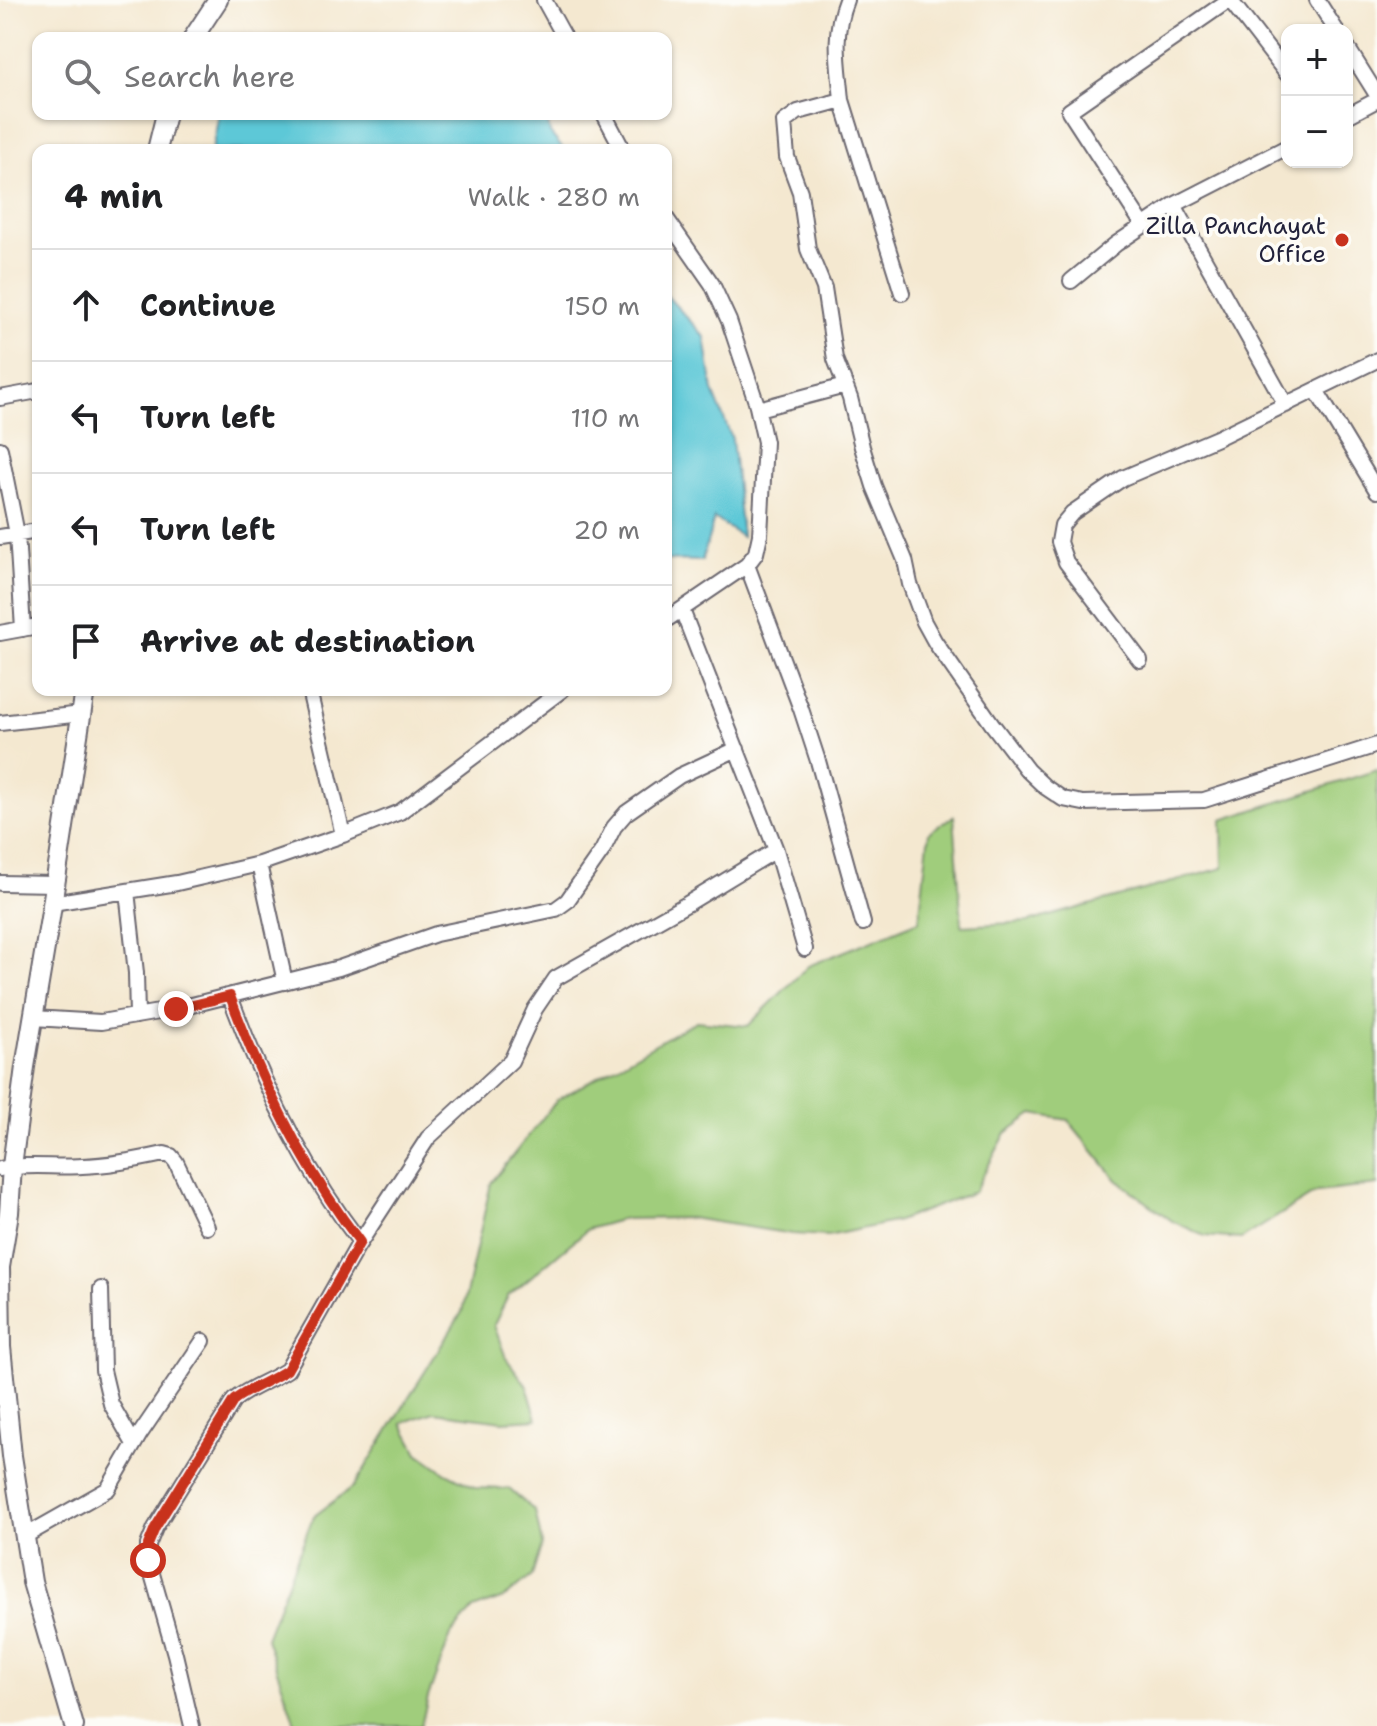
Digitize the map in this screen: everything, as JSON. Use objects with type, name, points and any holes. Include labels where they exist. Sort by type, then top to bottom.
[{"type":"street","points":[[197,32],[218,0]]},
{"type":"street","points":[[544,0],[562,32]]},
{"type":"street","points":[[846,0],[836,34],[842,100],[902,293]]},
{"type":"street","points":[[1143,225],[1069,111],[1230,0],[1281,66]]},
{"type":"street","points":[[1317,0],[1332,24]]},
{"type":"street","points":[[1353,57],[1377,98],[1353,112]]},
{"type":"street","points":[[842,100],[798,112],[784,122],[787,157],[800,192],[808,249],[824,288],[835,359],[874,486],[905,560],[924,622],[992,724],[1027,770],[1063,799],[1083,803],[1204,800],[1377,745]]},
{"type":"street","points":[[158,144],[164,120]]},
{"type":"street","points":[[607,120],[620,144]]},
{"type":"street","points":[[1071,281],[1116,244],[1174,205],[1281,150]]},
{"type":"street","points":[[1174,205],[1286,405]]},
{"type":"street","points":[[672,227],[712,284],[729,321],[758,409],[765,442],[760,535],[756,553],[747,565],[672,616]]},
{"type":"street","points":[[1140,660],[1066,562],[1059,542],[1062,525],[1072,513],[1123,478],[1217,438],[1377,360]]},
{"type":"street","points":[[758,409],[845,386]]},
{"type":"street","points":[[1316,390],[1377,491]]},
{"type":"street","points":[[0,398],[32,392]]},
{"type":"street","points":[[0,450],[17,534],[30,627],[0,633]]},
{"type":"street","points":[[0,537],[32,532]]},
{"type":"street","points":[[747,565],[814,748],[863,923]]},
{"type":"street","points":[[682,610],[776,850],[805,949]]},
{"type":"street","points":[[74,1726],[32,1582],[12,1456],[1,1347],[0,1267],[9,1213],[6,1168],[56,884],[84,696]]},
{"type":"street","points":[[310,696],[343,835]]},
{"type":"street","points":[[52,903],[177,883],[259,864],[400,812],[554,696]]},
{"type":"street","points":[[0,723],[82,714]]},
{"type":"street","points":[[33,1018],[101,1022],[176,1009],[339,968],[436,934],[556,909],[567,901],[626,813],[679,776],[737,749]]},
{"type":"street","points":[[192,1726],[148,1560],[148,1545],[155,1528],[234,1400],[287,1370],[360,1242],[428,1138],[511,1061],[535,1009],[556,978],[776,850]]},
{"type":"street","points":[[259,864],[285,982]]},
{"type":"street","points":[[0,883],[56,884]]},
{"type":"street","points":[[127,891],[136,973],[137,1016]]},
{"type":"street","points":[[230,996],[272,1097],[319,1185],[360,1242]]},
{"type":"street","points":[[6,1168],[82,1166],[164,1154],[171,1156],[207,1227]]},
{"type":"street","points":[[101,1289],[103,1370],[111,1404],[134,1444]]},
{"type":"street","points":[[25,1536],[108,1489],[134,1444],[203,1341]]},
{"type":"green space","points":[[1377,770],[1377,1185],[1317,1192],[1241,1239],[1205,1236],[1172,1221],[1117,1180],[1068,1120],[1033,1114],[1006,1133],[974,1192],[898,1221],[828,1236],[792,1234],[690,1218],[623,1219],[588,1229],[508,1296],[494,1325],[506,1358],[527,1386],[537,1419],[503,1421],[434,1412],[402,1423],[418,1453],[446,1473],[476,1488],[509,1489],[535,1511],[542,1544],[532,1576],[506,1597],[473,1609],[451,1635],[428,1697],[421,1726],[296,1726],[266,1638],[313,1517],[354,1486],[462,1312],[491,1183],[557,1100],[696,1021],[748,1026],[808,966],[919,921],[929,832],[954,816],[962,926],[1028,922],[1223,868],[1222,820]]},
{"type":"water","points":[[218,120],[547,120],[550,133],[559,144],[213,144]]},
{"type":"water","points":[[672,301],[705,337],[713,391],[732,439],[742,537],[714,518],[702,561],[672,560]]},
{"type":"place","name":"Zilla Panchayat Office","points":[[1342,240]]},
{"type":"route","points":[[148,1560],[148,1545],[155,1528],[234,1400],[287,1370],[360,1242],[319,1185],[272,1097],[230,996],[176,1009]]}]
